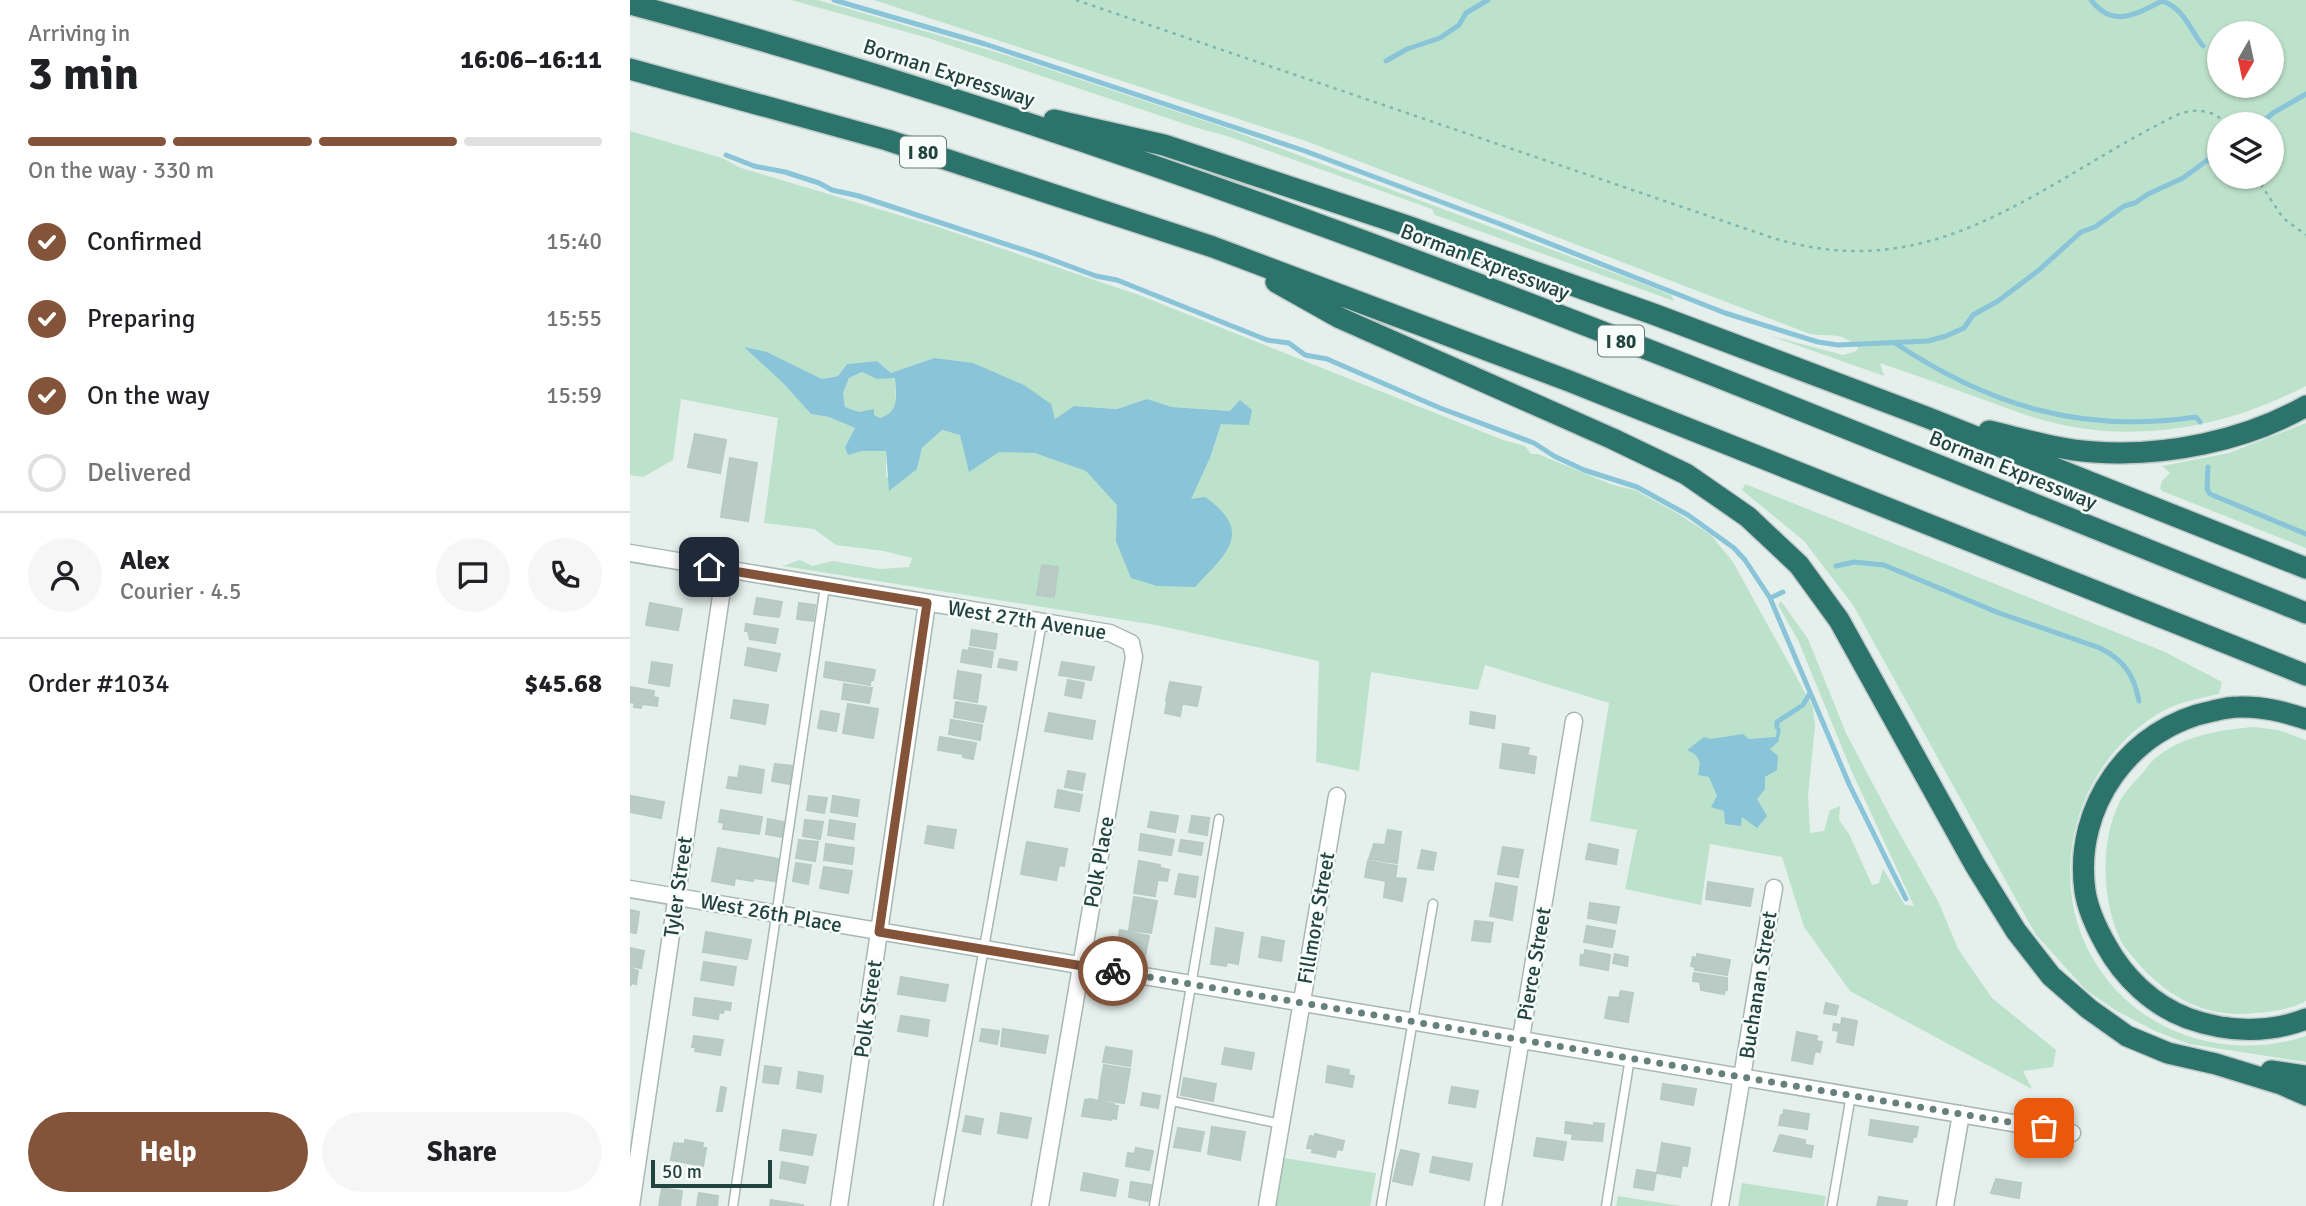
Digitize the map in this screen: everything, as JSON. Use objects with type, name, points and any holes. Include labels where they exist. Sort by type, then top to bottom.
[{"type":"highway","name":"Borman Expressway","points":[[630,4],[928,90],[1147,164],[1433,267],[2306,612]]},
{"type":"highway","name":"I 80","points":[[630,69],[887,141],[1213,247],[1569,381],[2306,675]]},
{"type":"highway","points":[[928,90],[1164,145],[1446,240],[1656,315],[1926,417],[2306,568]]},
{"type":"highway","points":[[1213,247],[1340,318],[1614,439],[1686,474],[1748,517],[1799,565],[1839,620],[1975,865],[2016,931],[2051,976],[2089,1009],[2127,1036],[2168,1053],[2216,1064],[2281,1084],[2306,1095]]},
{"type":"highway","points":[[1926,417],[2034,442],[2093,452],[2157,451],[2229,438],[2306,406]]},
{"type":"highway","points":[[2306,719],[2275,709],[2237,706],[2199,714],[2166,727],[2134,750],[2110,779],[2091,817],[2085,855],[2085,891],[2095,925],[2114,959],[2139,989],[2172,1012],[2207,1025],[2245,1030],[2286,1027],[2306,1019]]},
{"type":"highway","points":[[2216,1064],[2306,1076]]},
{"type":"street","name":"West 27th Avenue","points":[[630,553],[1110,633],[1131,643]]},
{"type":"street","name":"Tyler Street","points":[[631,1206],[725,569]]},
{"type":"street","name":"Polk Street","points":[[839,1206],[927,603]]},
{"type":"street","name":"Polk Place","points":[[1040,1206],[1134,657],[1131,643]]},
{"type":"street","name":"Pierce Street","points":[[1493,1206],[1574,721]]},
{"type":"street","name":"Fillmore Street","points":[[1267,1206],[1337,796]]},
{"type":"street","name":"Buchanan Street","points":[[1720,1206],[1774,888]]},
{"type":"street","name":"West 26th Place","points":[[630,889],[2072,1133]]},
{"type":"street","points":[[1945,1206],[1961,1114]]},
{"type":"lane","points":[[733,1206],[825,586]]},
{"type":"lane","points":[[938,1206],[1042,622]]},
{"type":"lane","points":[[1154,1206],[1219,819]]},
{"type":"lane","points":[[1381,1206],[1433,904]]},
{"type":"lane","points":[[1606,1206],[1630,1058]]},
{"type":"lane","points":[[1832,1206],[1851,1096]]},
{"type":"lane","points":[[1172,1101],[1281,1124]]},
{"type":"path","points":[[1076,0],[1770,237],[1797,245],[1838,251],[1897,250],[1959,232],[2010,208],[2179,114],[2202,110],[2208,112]]},
{"type":"path","points":[[2264,189],[2283,218],[2306,234]]},
{"type":"green space","points":[[791,0],[817,0],[836,5],[1006,55],[1223,127],[1641,283],[1671,295],[1674,301],[1435,215],[1432,209],[1227,136],[925,37]]},
{"type":"green space","points":[[874,0],[2306,0],[2306,386],[2250,411],[2220,420],[2160,430],[2099,430],[2068,426],[2022,413],[1880,363],[1884,376],[1768,335],[1843,355],[1858,348],[1840,337],[1810,334],[1306,141]]},
{"type":"green space","points":[[630,131],[722,158],[741,168],[932,225],[1139,295],[1503,440],[1525,446],[1531,454],[1538,454],[1613,485],[1635,490],[1711,535],[1733,562],[1813,707],[1815,726],[1808,796],[1810,833],[1824,831],[1830,810],[1840,806],[1839,820],[1849,834],[1872,885],[1879,883],[1883,869],[1905,905],[1914,906],[1852,772],[1798,640],[1778,605],[1781,601],[1808,639],[1846,733],[1939,903],[1958,949],[1992,998],[2056,1050],[2053,1067],[2023,1071],[2032,1089],[1850,991],[1804,927],[1782,857],[1710,844],[1701,905],[1625,889],[1637,830],[1590,821],[1609,703],[1485,665],[1478,690],[1371,672],[1359,771],[1316,762],[1319,661],[1156,625],[783,566],[800,560],[812,566],[833,561],[880,569],[909,567],[912,558],[884,551],[836,545],[814,529],[764,523],[778,418],[681,399],[673,460],[643,477],[630,475]],"holes":[[[767,352],[822,379],[838,376],[847,364],[877,361],[891,373],[934,358],[1055,419],[1075,406],[1117,409],[1147,399],[1172,407],[1230,411],[1221,424],[1210,458],[1190,500],[984,431],[966,458],[960,435],[942,430],[922,448],[917,469],[897,483],[886,476],[886,451],[862,451],[845,447],[855,428],[829,417],[811,414],[783,383]]]},
{"type":"green space","points":[[862,372],[877,379],[895,377],[896,408],[889,436],[859,412],[845,407],[843,393],[849,378]]},
{"type":"green space","points":[[2306,423],[2306,548],[2160,488],[2162,481],[2170,473],[2162,466],[2229,453]]},
{"type":"green space","points":[[1745,484],[2165,652],[2222,682],[2219,694],[2170,708],[2137,729],[2114,752],[2096,777],[2082,806],[2074,836],[2070,868],[2072,900],[2080,931],[2096,963],[2117,991],[2142,1013],[2172,1030],[2203,1040],[2237,1045],[2272,1044],[2306,1036],[2306,1062],[2189,1044],[2155,1031],[2115,1010],[2086,990],[2036,935],[1853,605],[1804,541],[1742,490]]},
{"type":"green space","points":[[2254,727],[2278,730],[2306,740],[2306,1001],[2267,1012],[2237,1014],[2204,1009],[2175,995],[2161,986],[2124,947],[2114,925],[2110,907],[2106,852],[2113,817],[2120,801],[2155,758],[2192,738]]},
{"type":"green space","points":[[1284,1158],[1376,1173],[1370,1206],[1276,1206]]},
{"type":"green space","points":[[1742,1183],[1826,1196],[1824,1206],[1738,1206]]},
{"type":"green space","points":[[1618,1196],[1681,1206],[1616,1206]]},
{"type":"water","points":[[744,347],[767,352],[822,379],[838,376],[847,364],[877,361],[891,373],[934,358],[973,363],[1024,385],[1051,404],[1055,419],[1074,406],[1117,409],[1147,399],[1172,407],[1230,411],[1240,400],[1252,410],[1249,425],[1221,424],[1210,458],[1191,499],[1205,497],[1220,510],[1229,521],[1232,532],[1230,543],[1217,564],[1195,587],[1157,586],[1131,578],[1116,541],[1117,505],[1086,471],[1035,453],[999,452],[969,472],[960,435],[942,430],[922,448],[917,469],[889,491],[886,451],[862,451],[848,455],[845,447],[855,428],[829,417],[811,414],[783,383]],"holes":[[[862,372],[877,379],[895,378],[895,402],[891,412],[880,418],[874,415],[874,409],[859,412],[845,407],[843,393],[849,378]]]},
{"type":"water","points":[[1777,727],[1781,729],[1778,742],[1770,749],[1778,756],[1777,770],[1765,777],[1765,789],[1757,799],[1767,816],[1757,828],[1742,817],[1741,826],[1725,824],[1724,811],[1711,807],[1717,796],[1709,777],[1698,775],[1700,763],[1696,755],[1687,750],[1704,737],[1711,739],[1743,734],[1749,739],[1776,737]]},
{"type":"building","points":[[695,434],[726,440],[720,473],[688,467]]},
{"type":"building","points":[[730,458],[757,463],[748,521],[721,517]]},
{"type":"building","points":[[1042,565],[1058,567],[1054,597],[1037,595]]},
{"type":"building","points":[[757,598],[782,602],[779,617],[754,614]]},
{"type":"building","points":[[650,603],[682,609],[678,630],[646,625]]},
{"type":"building","points":[[799,603],[815,605],[813,621],[797,619]]},
{"type":"building","points":[[746,624],[778,629],[775,643],[750,639],[748,631],[745,631]]},
{"type":"building","points":[[972,630],[997,634],[995,649],[970,645]]},
{"type":"building","points":[[748,648],[780,654],[776,671],[745,665]]},
{"type":"building","points":[[969,648],[993,652],[991,667],[961,662],[963,650],[969,651]]},
{"type":"building","points":[[1000,659],[1017,662],[1016,670],[998,667]]},
{"type":"building","points":[[652,662],[672,665],[669,686],[649,683]]},
{"type":"building","points":[[826,662],[875,670],[873,680],[871,679],[870,685],[824,677]]},
{"type":"building","points":[[1062,662],[1094,667],[1091,680],[1059,675]]},
{"type":"building","points":[[958,671],[981,675],[977,702],[954,698]]},
{"type":"building","points":[[1068,680],[1084,683],[1081,698],[1065,695]]},
{"type":"building","points":[[1170,682],[1201,687],[1197,706],[1166,701]]},
{"type":"building","points":[[844,684],[872,688],[869,703],[842,699]]},
{"type":"building","points":[[630,687],[654,691],[653,697],[658,698],[657,706],[642,704],[641,708],[634,707],[635,703],[630,702]]},
{"type":"building","points":[[734,700],[768,705],[765,724],[731,718]]},
{"type":"building","points":[[956,702],[986,707],[983,722],[954,717]]},
{"type":"building","points":[[1167,702],[1182,704],[1180,716],[1165,713]]},
{"type":"building","points":[[848,704],[878,709],[873,738],[843,733]]},
{"type":"building","points":[[821,711],[839,714],[836,731],[818,728]]},
{"type":"building","points":[[1471,712],[1495,716],[1494,728],[1470,724]]},
{"type":"building","points":[[1049,713],[1095,721],[1092,739],[1045,731]]},
{"type":"building","points":[[951,720],[982,725],[980,740],[949,734]]},
{"type":"building","points":[[940,737],[976,743],[973,759],[963,757],[963,754],[938,750]]},
{"type":"building","points":[[1503,744],[1529,748],[1527,755],[1536,757],[1534,773],[1500,768]]},
{"type":"building","points":[[775,764],[792,766],[790,784],[772,781]]},
{"type":"building","points":[[740,766],[764,770],[761,793],[727,788],[729,777],[738,778]]},
{"type":"building","points":[[1068,771],[1085,774],[1082,790],[1065,787]]},
{"type":"building","points":[[1058,790],[1082,795],[1079,811],[1055,807]]},
{"type":"building","points":[[631,796],[664,802],[661,818],[630,812]]},
{"type":"building","points":[[809,796],[827,798],[824,813],[807,810]]},
{"type":"building","points":[[833,796],[859,800],[857,816],[831,812]]},
{"type":"building","points":[[721,810],[762,817],[759,834],[723,829],[724,823],[719,822]]},
{"type":"building","points":[[1151,812],[1178,816],[1175,832],[1148,827]]},
{"type":"building","points":[[1192,816],[1209,818],[1207,835],[1189,832]]},
{"type":"building","points":[[768,819],[784,822],[782,837],[766,834]]},
{"type":"building","points":[[805,820],[823,822],[820,839],[803,836]]},
{"type":"building","points":[[830,820],[855,824],[853,839],[828,835]]},
{"type":"building","points":[[928,826],[956,830],[953,848],[925,843]]},
{"type":"building","points":[[1388,830],[1401,832],[1397,863],[1369,859],[1374,844],[1385,845]]},
{"type":"building","points":[[1141,834],[1174,840],[1171,855],[1139,850]]},
{"type":"building","points":[[799,840],[818,842],[815,861],[796,858]]},
{"type":"building","points":[[1181,840],[1203,843],[1201,855],[1179,851]]},
{"type":"building","points":[[1027,842],[1067,849],[1064,866],[1059,865],[1056,880],[1021,874]]},
{"type":"building","points":[[826,844],[854,848],[852,864],[824,860]]},
{"type":"building","points":[[1589,844],[1618,850],[1616,864],[1586,859]]},
{"type":"building","points":[[1503,847],[1523,850],[1518,877],[1498,874]]},
{"type":"building","points":[[718,848],[779,859],[775,881],[735,878],[734,885],[712,881]]},
{"type":"building","points":[[1422,850],[1436,853],[1433,870],[1418,868]]},
{"type":"building","points":[[1139,861],[1160,865],[1155,896],[1134,893]]},
{"type":"building","points":[[1368,861],[1397,866],[1395,878],[1406,879],[1402,901],[1384,897],[1386,881],[1365,877]]},
{"type":"building","points":[[796,863],[811,865],[808,884],[793,881]]},
{"type":"building","points":[[824,867],[852,871],[848,893],[820,888]]},
{"type":"building","points":[[1161,868],[1169,870],[1167,881],[1158,880]]},
{"type":"building","points":[[1179,874],[1198,877],[1195,897],[1175,894]]},
{"type":"building","points":[[1708,882],[1753,889],[1750,906],[1706,899]]},
{"type":"building","points":[[1496,883],[1517,887],[1512,920],[1490,916]]},
{"type":"building","points":[[1134,897],[1157,901],[1151,933],[1129,930]]},
{"type":"building","points":[[1590,903],[1619,907],[1616,923],[1588,918]]},
{"type":"building","points":[[630,910],[639,912],[636,933],[630,932]]},
{"type":"building","points":[[1475,921],[1493,923],[1490,942],[1472,940]]},
{"type":"building","points":[[1587,926],[1615,931],[1612,947],[1584,942]]},
{"type":"building","points":[[1216,928],[1243,933],[1238,964],[1211,964]]},
{"type":"building","points":[[1120,930],[1149,936],[1145,956],[1116,950]]},
{"type":"building","points":[[706,932],[751,940],[747,959],[703,952]]},
{"type":"building","points":[[1262,937],[1284,941],[1281,961],[1259,957]]},
{"type":"building","points":[[630,948],[644,951],[641,968],[630,966]]},
{"type":"building","points":[[1585,950],[1610,955],[1608,970],[1580,965],[1581,955],[1584,956]]},
{"type":"building","points":[[1615,954],[1628,957],[1627,966],[1613,963]]},
{"type":"building","points":[[1697,954],[1730,960],[1727,975],[1695,970],[1695,967],[1691,966],[1693,957],[1697,958]]},
{"type":"building","points":[[704,962],[736,967],[733,985],[701,980]]},
{"type":"building","points":[[630,968],[638,971],[636,984],[631,983],[631,986]]},
{"type":"building","points":[[1694,973],[1727,978],[1727,990],[1725,989],[1724,994],[1701,990],[1700,982],[1693,981]]},
{"type":"building","points":[[901,977],[948,985],[945,1001],[898,994]]},
{"type":"building","points":[[1621,991],[1633,993],[1628,1022],[1605,1018],[1609,997],[1619,998]]},
{"type":"building","points":[[695,998],[731,1003],[730,1010],[719,1012],[718,1019],[693,1015]]},
{"type":"building","points":[[1826,1003],[1838,1006],[1836,1015],[1824,1013]]},
{"type":"building","points":[[901,1016],[929,1020],[927,1036],[898,1031]]},
{"type":"building","points":[[1842,1018],[1857,1021],[1853,1045],[1837,1042],[1839,1031],[1833,1030],[1834,1024],[1841,1025]]},
{"type":"building","points":[[982,1029],[999,1031],[997,1044],[980,1041]]},
{"type":"building","points":[[1003,1029],[1048,1036],[1045,1053],[1001,1046]]},
{"type":"building","points":[[1797,1032],[1817,1036],[1816,1041],[1822,1042],[1820,1052],[1815,1051],[1812,1064],[1792,1060]]},
{"type":"building","points":[[694,1036],[723,1040],[720,1055],[695,1051],[696,1047],[692,1047]]},
{"type":"building","points":[[1106,1047],[1132,1051],[1130,1066],[1103,1062]]},
{"type":"building","points":[[1225,1048],[1254,1053],[1251,1069],[1222,1064]]},
{"type":"building","points":[[1104,1065],[1130,1069],[1127,1085],[1101,1081]]},
{"type":"building","points":[[765,1066],[781,1068],[778,1084],[763,1082]]},
{"type":"building","points":[[1328,1066],[1349,1070],[1348,1075],[1354,1076],[1352,1087],[1326,1082]]},
{"type":"building","points":[[799,1072],[823,1076],[821,1092],[797,1088]]},
{"type":"building","points":[[1184,1078],[1216,1084],[1213,1101],[1181,1095]]},
{"type":"building","points":[[1101,1083],[1127,1087],[1124,1103],[1099,1099]]},
{"type":"building","points":[[1663,1084],[1696,1089],[1693,1105],[1661,1099]]},
{"type":"building","points":[[721,1087],[726,1088],[722,1111],[717,1111]]},
{"type":"building","points":[[1452,1087],[1478,1091],[1475,1107],[1449,1103]]},
{"type":"building","points":[[1143,1093],[1160,1096],[1158,1108],[1141,1105]]},
{"type":"building","points":[[1085,1100],[1118,1106],[1116,1119],[1082,1116]]},
{"type":"building","points":[[1784,1110],[1809,1114],[1807,1129],[1779,1125]]},
{"type":"building","points":[[1001,1113],[1031,1118],[1027,1138],[998,1133]]},
{"type":"building","points":[[966,1116],[983,1119],[980,1134],[963,1131]]},
{"type":"building","points":[[1871,1120],[1918,1127],[1916,1137],[1913,1137],[1912,1142],[1869,1135]]},
{"type":"building","points":[[1566,1122],[1594,1126],[1594,1123],[1604,1124],[1602,1141],[1572,1139],[1573,1134],[1565,1133]]},
{"type":"building","points":[[1212,1127],[1245,1132],[1240,1160],[1208,1154]]},
{"type":"building","points":[[1178,1128],[1204,1132],[1200,1151],[1174,1147]]},
{"type":"building","points":[[783,1130],[816,1135],[812,1155],[780,1150]]},
{"type":"building","points":[[1315,1134],[1344,1141],[1342,1150],[1337,1149],[1335,1157],[1312,1152],[1313,1149],[1307,1148],[1310,1136],[1315,1137]]},
{"type":"building","points":[[1780,1135],[1805,1140],[1805,1145],[1813,1146],[1811,1157],[1774,1151]]},
{"type":"building","points":[[1537,1138],[1566,1142],[1563,1160],[1534,1156]]},
{"type":"building","points":[[685,1140],[703,1143],[702,1148],[706,1148],[703,1166],[671,1160],[674,1143],[685,1144]]},
{"type":"building","points":[[1662,1143],[1690,1148],[1687,1166],[1682,1165],[1680,1177],[1657,1173]]},
{"type":"building","points":[[1136,1148],[1153,1151],[1149,1170],[1126,1166],[1128,1153],[1135,1154]]},
{"type":"building","points":[[1401,1150],[1419,1154],[1416,1167],[1397,1163]]},
{"type":"building","points":[[1433,1157],[1472,1164],[1469,1180],[1430,1172]]},
{"type":"building","points":[[782,1162],[808,1167],[805,1183],[780,1178]]},
{"type":"building","points":[[1397,1164],[1416,1168],[1412,1185],[1393,1181]]},
{"type":"building","points":[[1637,1170],[1656,1173],[1653,1190],[1634,1187]]},
{"type":"building","points":[[1084,1173],[1118,1180],[1115,1196],[1081,1190]]},
{"type":"building","points":[[1996,1179],[2021,1183],[2019,1198],[1991,1193]]},
{"type":"building","points":[[1131,1182],[1151,1185],[1148,1201],[1129,1197]]},
{"type":"building","points":[[662,1188],[682,1191],[680,1206],[659,1206]]},
{"type":"building","points":[[699,1193],[718,1196],[717,1206],[697,1206]]},
{"type":"building","points":[[1879,1197],[1907,1201],[1906,1206],[1877,1206]]},
{"type":"building","points":[[771,1200],[803,1205],[803,1206],[770,1206]]},
{"type":"waterway","points":[[834,0],[985,44],[1305,151],[1725,313],[1818,342],[1838,345],[1928,341],[1964,328],[1973,315],[1998,301],[2039,270],[2081,232],[2095,227],[2124,206],[2183,178],[2207,160]]},
{"type":"waterway","points":[[1386,61],[1407,49],[1440,38],[1459,25],[1466,13],[1488,0]]},
{"type":"waterway","points":[[2091,0],[2099,9],[2116,16],[2134,14],[2162,1],[2170,4],[2181,14],[2203,46]]},
{"type":"waterway","points":[[2275,112],[2306,94]]},
{"type":"waterway","points":[[726,155],[754,166],[785,172],[832,190],[859,196],[1096,276],[1117,280],[1267,340],[1289,343],[1305,355],[1327,359],[1440,408],[1534,443],[1584,470],[1637,487],[1688,515],[1734,548],[1770,598],[1849,784],[1906,899]]},
{"type":"waterway","points":[[1895,343],[1966,384],[2038,410],[2076,418],[2114,421],[2196,417],[2200,422]]},
{"type":"waterway","points":[[2208,467],[2207,489],[2210,494],[2306,534]]},
{"type":"waterway","points":[[1836,566],[1854,562],[1884,565],[1999,613],[2100,648],[2127,669],[2139,701]]},
{"type":"waterway","points":[[1770,598],[1783,592]]},
{"type":"waterway","points":[[1777,727],[1777,722],[1803,705],[1810,693]]},
{"type":"way so far","points":[[1113,971],[2044,1128]]},
{"type":"route","points":[[709,567],[927,603],[879,932],[1113,971]]}]
